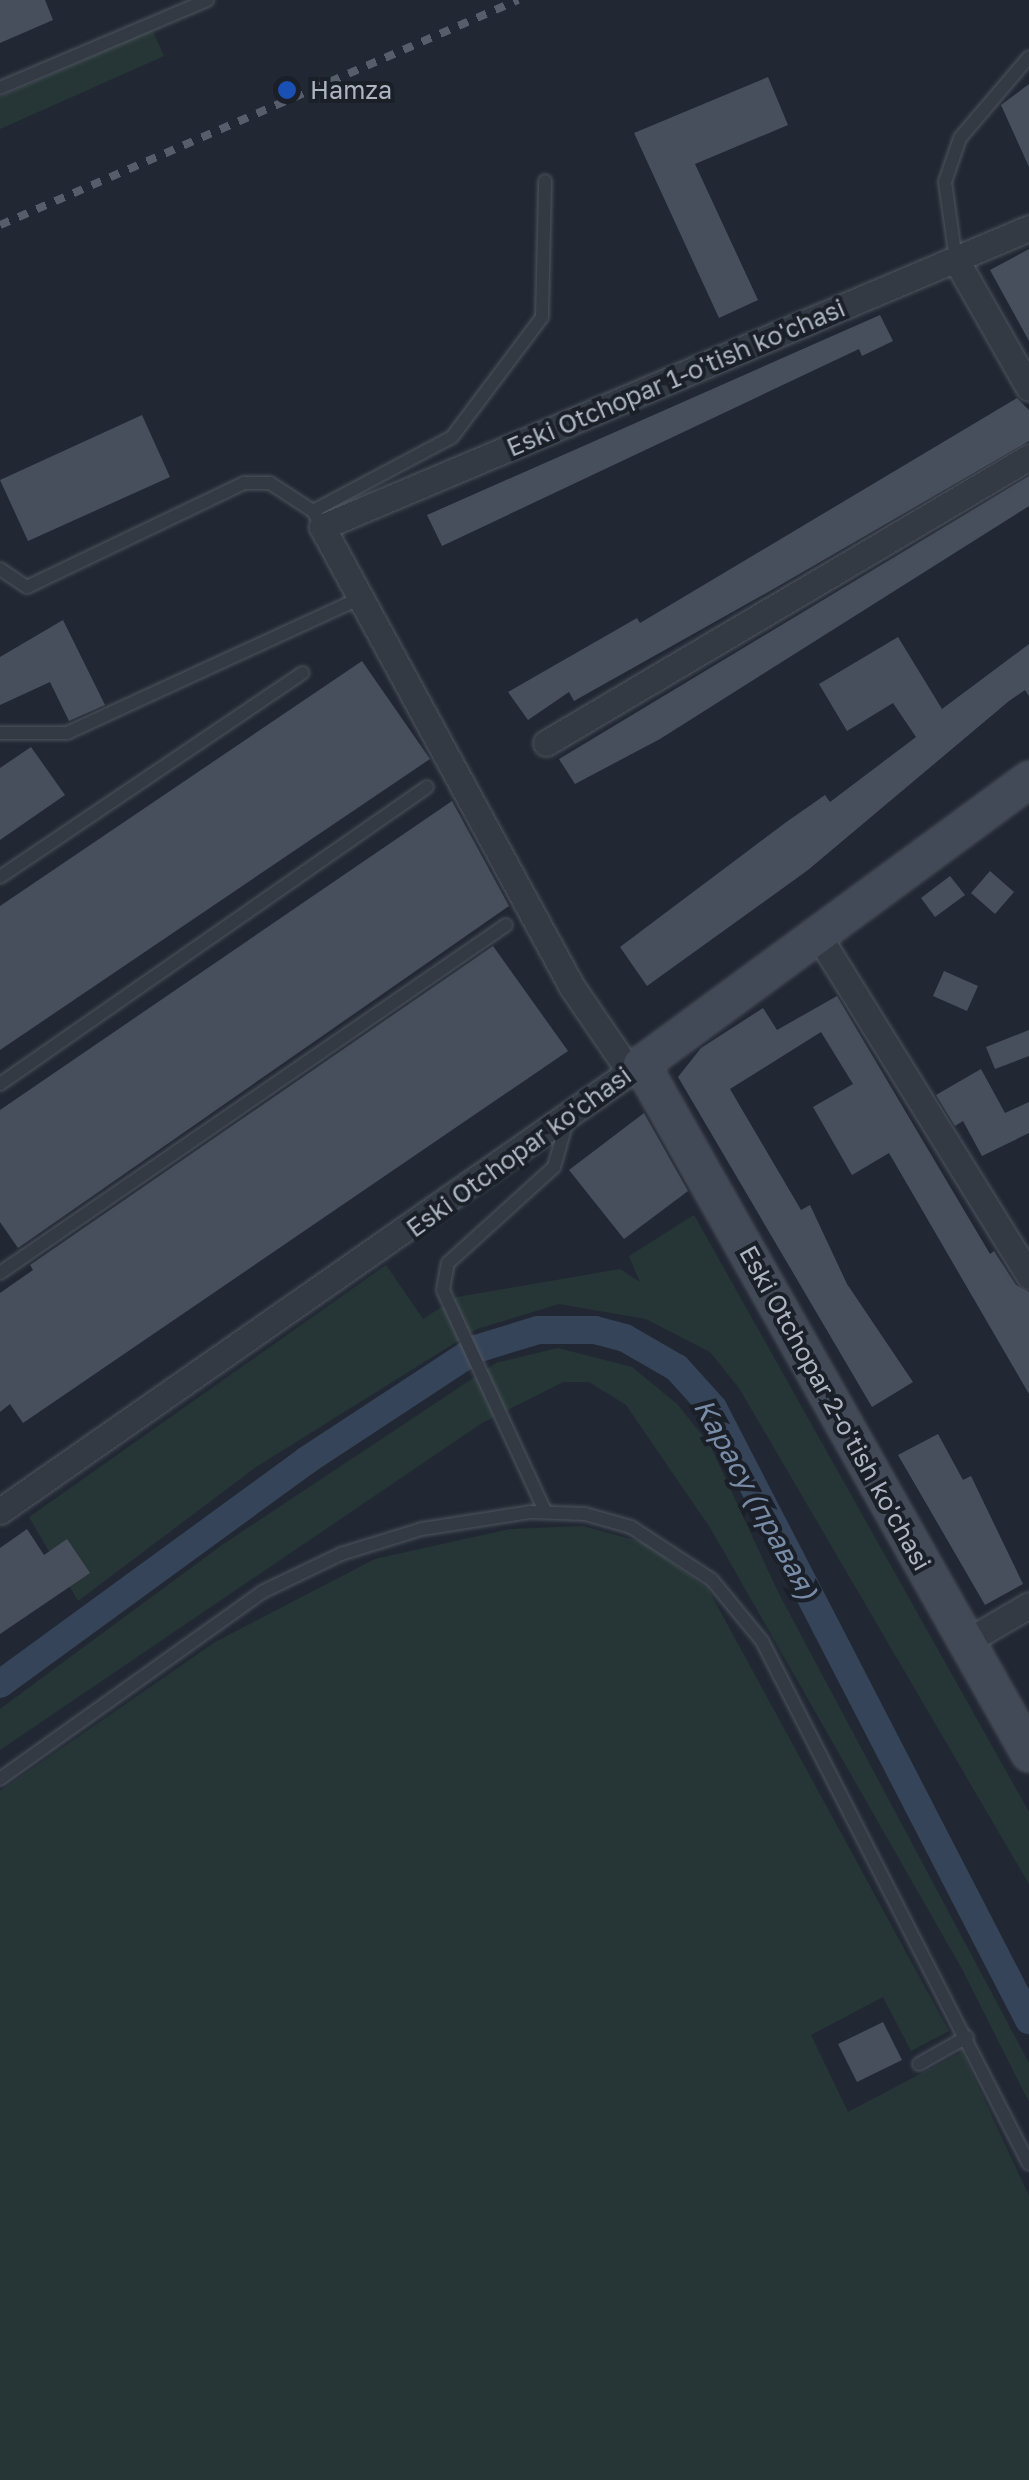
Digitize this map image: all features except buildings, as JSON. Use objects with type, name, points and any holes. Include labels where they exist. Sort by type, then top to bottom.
[{"type":"street","name":"Eski Otchopar 1-o'tish ko'chasi","points":[[317,519],[1029,228]]},
{"type":"street","points":[[956,260],[1029,388]]},
{"type":"street","points":[[546,743],[1029,457]]},
{"type":"street","name":"Eski Otchopar 2-o'tish ko'chasi","points":[[317,519],[572,987],[635,1068],[1029,1753]]},
{"type":"street","name":"Eski Otchopar ko'chasi","points":[[0,1511],[568,1116],[1029,779]]},
{"type":"street","points":[[816,932],[1029,1276]]},
{"type":"street","points":[[966,1642],[1029,1605]]},
{"type":"lane","points":[[0,88],[207,0]]},
{"type":"lane","points":[[956,260],[945,182],[960,138],[1029,58]]},
{"type":"lane","points":[[0,569],[27,587],[244,483],[270,483],[317,519],[452,436],[542,317],[545,181]]},
{"type":"lane","points":[[0,733],[68,733],[358,599]]},
{"type":"lane","points":[[0,878],[303,673]]},
{"type":"lane","points":[[0,1084],[427,787]]},
{"type":"lane","points":[[0,1273],[506,925]]},
{"type":"lane","points":[[545,1511],[446,1302],[448,1263],[554,1167],[568,1116]]},
{"type":"lane","points":[[0,1779],[288,1579],[403,1534],[545,1511],[600,1518],[646,1533],[687,1559],[734,1602],[762,1641],[1029,2164]]},
{"type":"lane","points":[[919,2064],[967,2037]]},
{"type":"shaded area","points":[[152,29],[164,56],[0,129],[0,97]]},
{"type":"shaded area","points":[[694,1215],[1029,1812],[1029,1884],[739,1388],[710,1352],[646,1319],[559,1304],[477,1329],[256,1467],[78,1601],[29,1517],[386,1265],[423,1319],[457,1297],[620,1269],[640,1282],[629,1256]]},
{"type":"shaded area","points":[[558,1348],[632,1367],[677,1404],[710,1445],[778,1592],[1029,2063],[1029,2102],[962,1969],[711,1529],[626,1405],[589,1382],[563,1382],[482,1423],[0,1750],[0,1709],[222,1545],[496,1363]]},
{"type":"shaded area","points":[[583,1526],[645,1543],[708,1589],[949,2031],[911,2051],[883,1997],[811,2035],[848,2112],[962,2052],[1029,2196],[1029,2480],[0,2480],[0,1791],[215,1642],[375,1559],[510,1529]]},
{"type":"waterway","name":"Карасу (правая)","points":[[0,1684],[307,1460],[476,1349],[538,1330],[595,1330],[625,1338],[677,1368],[713,1408],[1029,2020]]},
{"type":"railway","points":[[0,225],[518,0]]},
{"type":"place","name":"Hamza","points":[[287,90]]}]
